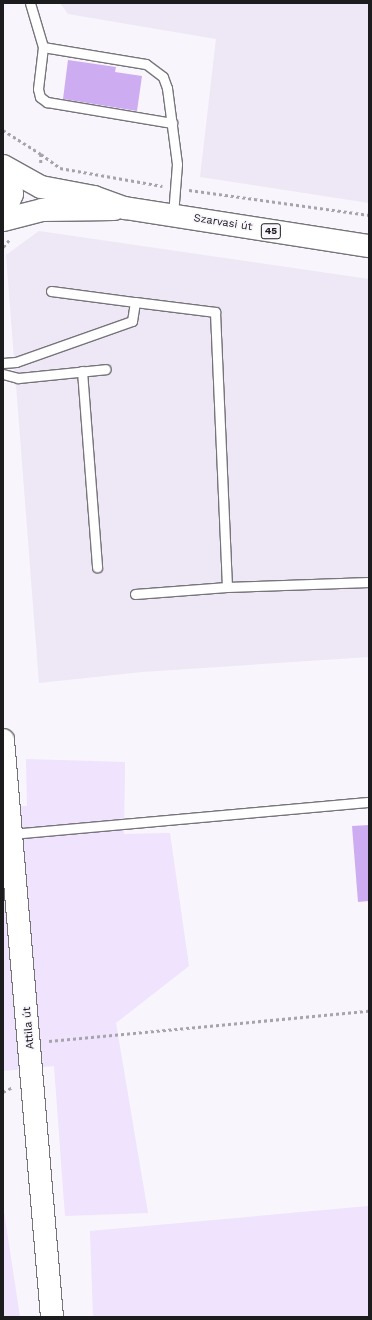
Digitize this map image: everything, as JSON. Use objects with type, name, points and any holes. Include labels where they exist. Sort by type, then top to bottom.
[{"type":"main road","name":"45","points":[[3,167],[41,187],[94,197],[124,208]]},
{"type":"main road","name":"45","points":[[3,167],[11,184],[12,194],[3,215]]},
{"type":"main road","name":"45","points":[[3,220],[42,210],[124,208]]},
{"type":"main road","name":"Szarvasi út","points":[[124,208],[369,246]]},
{"type":"main road","name":"Attila út","points":[[3,740],[10,834],[30,1042],[52,1317]]},
{"type":"lane","points":[[30,3],[43,47],[38,89],[40,97],[47,102],[172,123]]},
{"type":"lane","points":[[43,47],[146,64],[155,69],[167,88],[172,123],[176,188],[173,215]]},
{"type":"lane","points":[[51,292],[215,312],[227,587]]},
{"type":"lane","points":[[3,363],[16,362],[132,322],[135,302]]},
{"type":"lane","points":[[3,374],[18,378],[106,369]]},
{"type":"lane","points":[[82,371],[97,567]]},
{"type":"lane","points":[[135,594],[227,587],[369,582]]},
{"type":"lane","points":[[10,834],[369,802]]},
{"type":"path","points":[[41,154],[60,168],[176,188],[369,215]]},
{"type":"path","points":[[30,1042],[369,1011]]},
{"type":"shaded area","points":[[60,3],[369,3],[369,203],[200,177],[216,39],[68,14]]},
{"type":"shaded area","points":[[39,231],[369,279],[369,657],[142,672],[39,683],[6,255]]},
{"type":"shaded area","points":[[26,759],[125,762],[124,834],[170,833],[189,966],[116,1023],[148,1213],[65,1216],[54,1066],[3,1071],[3,807],[27,806]]},
{"type":"shaded area","points":[[3,1205],[20,1317],[3,1317]]},
{"type":"shaded area","points":[[369,1206],[369,1317],[93,1317],[90,1231]]},
{"type":"building","points":[[68,60],[116,67],[115,72],[142,76],[137,111],[63,99]]},
{"type":"building","points":[[369,825],[369,901],[358,902],[352,826]]}]
